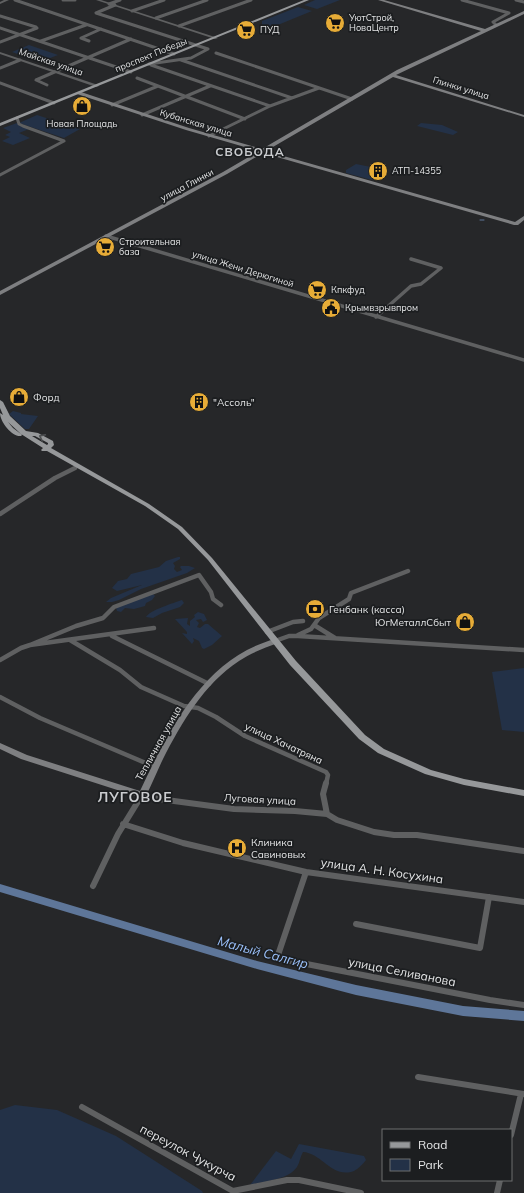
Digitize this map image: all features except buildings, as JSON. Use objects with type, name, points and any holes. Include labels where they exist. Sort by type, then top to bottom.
[{"type":"main road","name":"проспект Победы","points":[[1,124],[307,0]]},
{"type":"main road","points":[[380,0],[486,29]]},
{"type":"main road","points":[[389,0],[486,29]]},
{"type":"main road","name":"улица Глинки","points":[[0,293],[206,184],[401,70],[524,12]]},
{"type":"main road","name":"Глинки улица","points":[[393,75],[524,116]]},
{"type":"main road","name":"Кубанская улица","points":[[80,93],[142,115],[262,152],[377,183],[516,224],[524,218]]},
{"type":"main road","points":[[0,402],[7,417],[24,433],[36,434],[51,442],[52,444],[44,449]]},
{"type":"main road","points":[[0,415],[11,429],[167,524],[190,544],[220,578],[240,597]]},
{"type":"main road","points":[[44,449],[147,505],[180,528],[210,559],[293,663],[362,737],[381,751],[428,772],[464,782],[524,793]]},
{"type":"main road","name":"Тепличная улица","points":[[142,795],[155,767],[190,707],[209,684],[235,660],[254,649],[275,641]]},
{"type":"main road","name":"Луговая улица","points":[[0,746],[24,758],[142,795]]},
{"type":"street","points":[[1,2],[7,0]]},
{"type":"street","points":[[15,0],[174,54]]},
{"type":"street","points":[[63,0],[75,0]]},
{"type":"street","points":[[98,0],[216,38]]},
{"type":"street","points":[[109,4],[120,0]]},
{"type":"street","points":[[132,11],[164,0]]},
{"type":"street","points":[[156,18],[207,0]]},
{"type":"street","points":[[179,26],[251,0]]},
{"type":"street","points":[[462,0],[509,13],[493,22],[496,25]]},
{"type":"street","points":[[516,0],[524,2]]},
{"type":"street","points":[[115,6],[96,13],[208,50],[191,58],[149,64]]},
{"type":"street","points":[[0,16],[37,28],[1,42]]},
{"type":"street","points":[[41,41],[86,25]]},
{"type":"street","points":[[0,28],[131,72]]},
{"type":"street","points":[[88,41],[81,38],[101,29]]},
{"type":"street","points":[[47,85],[36,80],[131,39]]},
{"type":"street","name":"Майская улица","points":[[0,53],[97,86]]},
{"type":"street","points":[[216,54],[352,99]]},
{"type":"street","points":[[0,68],[20,60]]},
{"type":"street","points":[[179,60],[292,98]]},
{"type":"street","points":[[149,64],[270,106]]},
{"type":"street","points":[[137,78],[245,119]]},
{"type":"street","points":[[0,83],[54,103]]},
{"type":"street","points":[[112,105],[158,86]]},
{"type":"street","points":[[142,115],[210,86]]},
{"type":"street","points":[[209,136],[270,106],[319,88]]},
{"type":"street","points":[[0,175],[64,140],[23,126],[19,124],[16,118]]},
{"type":"street","name":"улица Жени Дерюгиной","points":[[106,236],[524,360]]},
{"type":"street","points":[[376,317],[411,286],[421,284],[441,268],[411,259]]},
{"type":"street","points":[[0,514],[55,478],[74,468]]},
{"type":"street","points":[[275,641],[309,630],[319,618],[349,599],[351,593],[408,571]]},
{"type":"street","points":[[0,660],[30,644],[76,626],[103,618],[114,607],[199,575],[211,592],[213,599],[221,605]]},
{"type":"street","points":[[267,632],[293,622],[303,621]]},
{"type":"street","points":[[314,625],[328,635],[338,639]]},
{"type":"street","points":[[30,644],[111,636],[154,628]]},
{"type":"street","points":[[111,636],[209,684]]},
{"type":"street","points":[[294,636],[524,650]]},
{"type":"street","name":"улица Хачатряна","points":[[70,640],[120,670],[141,687],[184,706],[198,708],[216,717],[245,736],[326,772],[328,775],[323,794],[327,814]]},
{"type":"street","points":[[0,697],[40,718],[155,767]]},
{"type":"street","name":"Луговая улица","points":[[142,795],[234,809],[294,811],[327,814],[337,820],[374,832],[394,835],[417,835],[524,851]]},
{"type":"street","name":"Тепличная улица","points":[[93,886],[124,824],[142,795]]},
{"type":"street","name":"улица А. Н. Косухина","points":[[124,824],[183,843],[306,872],[524,902]]},
{"type":"street","name":"улица Селиванова","points":[[306,872],[278,955],[281,959],[524,1006]]},
{"type":"street","points":[[356,924],[480,948],[489,897]]},
{"type":"street","points":[[418,1077],[522,1094],[512,1131]]},
{"type":"street","name":"переулок Чукурча","points":[[82,1107],[233,1191],[287,1180],[300,1180],[361,1193]]},
{"type":"street","points":[[497,1193],[500,1181]]},
{"type":"green space","points":[[315,0],[340,0],[317,9],[304,5]]},
{"type":"green space","points":[[298,7],[312,11],[268,29],[262,29],[262,21]]},
{"type":"green space","points":[[29,45],[58,55],[40,62],[12,52]]},
{"type":"green space","points":[[37,115],[80,129],[64,138],[19,123]]},
{"type":"green space","points":[[17,123],[29,129],[19,133],[30,138],[13,145],[2,141],[10,137],[5,135],[11,132],[3,128]]},
{"type":"green space","points":[[421,123],[442,125],[458,132],[453,135],[417,126]]},
{"type":"green space","points":[[356,164],[371,167],[368,170],[387,175],[372,180],[346,173],[346,170]]},
{"type":"green space","points":[[13,411],[21,414],[38,416],[29,429],[25,429],[9,414]]},
{"type":"green space","points":[[180,557],[180,559],[173,563],[175,566],[174,569],[177,572],[182,570],[180,567],[181,566],[195,568],[187,573],[141,589],[119,600],[106,602],[111,598],[142,585],[117,591],[112,588],[118,581],[127,579],[131,574],[159,567],[166,561]]},
{"type":"green space","points":[[153,594],[155,596],[152,600],[146,603],[145,606],[134,609],[125,608],[121,612],[117,611],[116,607]]},
{"type":"green space","points":[[182,600],[184,603],[180,607],[162,613],[153,618],[146,617],[148,614],[157,609]]},
{"type":"green space","points":[[198,612],[204,614],[207,620],[203,622],[201,619],[196,620],[199,623],[197,627],[200,628],[205,624],[208,624],[222,636],[212,645],[204,649],[199,641],[193,638],[194,641],[192,644],[182,633],[187,634],[187,632],[175,619],[188,618],[187,624],[190,626],[190,621]]},
{"type":"green space","points":[[524,668],[524,732],[502,730],[492,672]]},
{"type":"green space","points":[[15,1105],[57,1110],[116,1136],[203,1193],[0,1193],[0,1110]]},
{"type":"green space","points":[[299,1144],[364,1156],[366,1160],[356,1170],[346,1173],[333,1169],[310,1153],[303,1152],[297,1167],[288,1175],[250,1185],[276,1151],[291,1159]]},
{"type":"waterway","name":"Малый Салгир","points":[[0,888],[257,965],[356,990],[463,1011],[524,1016]]},
{"type":"place","name":"УютСтрой, НоваЦентр","points":[[335,23]]},
{"type":"place","name":"ПУД","points":[[246,30]]},
{"type":"place","name":"Новая Площадь","points":[[82,106]]},
{"type":"place","name":"АТП-14355","points":[[378,171]]},
{"type":"place","name":"Строительная база","points":[[105,247]]},
{"type":"place","name":"Кпкфуд","points":[[317,290]]},
{"type":"place","name":"Крымвзрывпром","points":[[331,308]]},
{"type":"place","name":"Форд","points":[[19,397]]},
{"type":"place","name":"\"Ассоль\"","points":[[199,402]]},
{"type":"place","name":"Генбанк (касса)","points":[[315,609]]},
{"type":"place","name":"ЮгМеталлСбыт","points":[[465,622]]},
{"type":"place","name":"Клиника Савиновых","points":[[237,848]]},
{"type":"district","name":"СВОБОДА","points":[[250,152]]},
{"type":"district","name":"ЛУГОВОЕ","points":[[135,797]]}]
